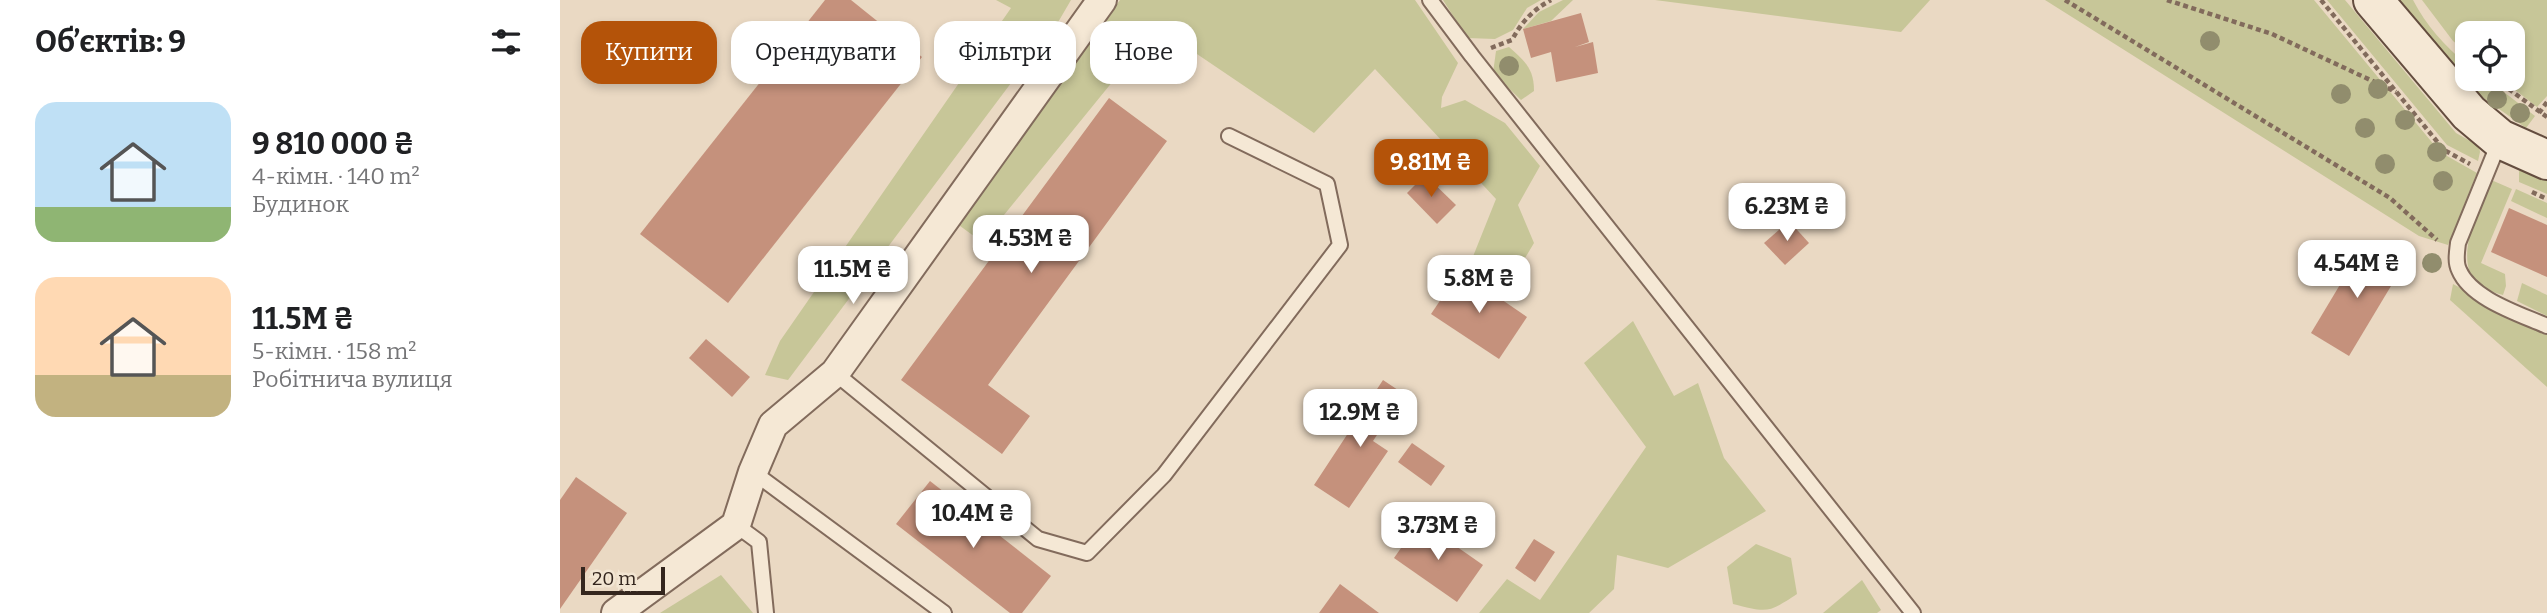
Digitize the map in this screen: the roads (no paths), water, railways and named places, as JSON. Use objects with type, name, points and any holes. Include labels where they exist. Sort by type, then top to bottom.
[{"type":"street","points":[[616,613],[736,525],[753,472],[773,425],[835,373],[1102,0]]},
{"type":"street","points":[[2373,0],[2469,113],[2500,139],[2547,160]]},
{"type":"lane","points":[[1430,0],[1913,613]]},
{"type":"lane","points":[[835,373],[1038,539],[1087,553],[1164,475],[1340,245],[1328,184],[1229,136]]},
{"type":"lane","points":[[2500,139],[2458,243],[2456,257],[2459,270],[2473,291],[2547,327]]},
{"type":"lane","points":[[753,472],[944,613]]},
{"type":"lane","points":[[736,525],[759,542],[766,613]]}]
